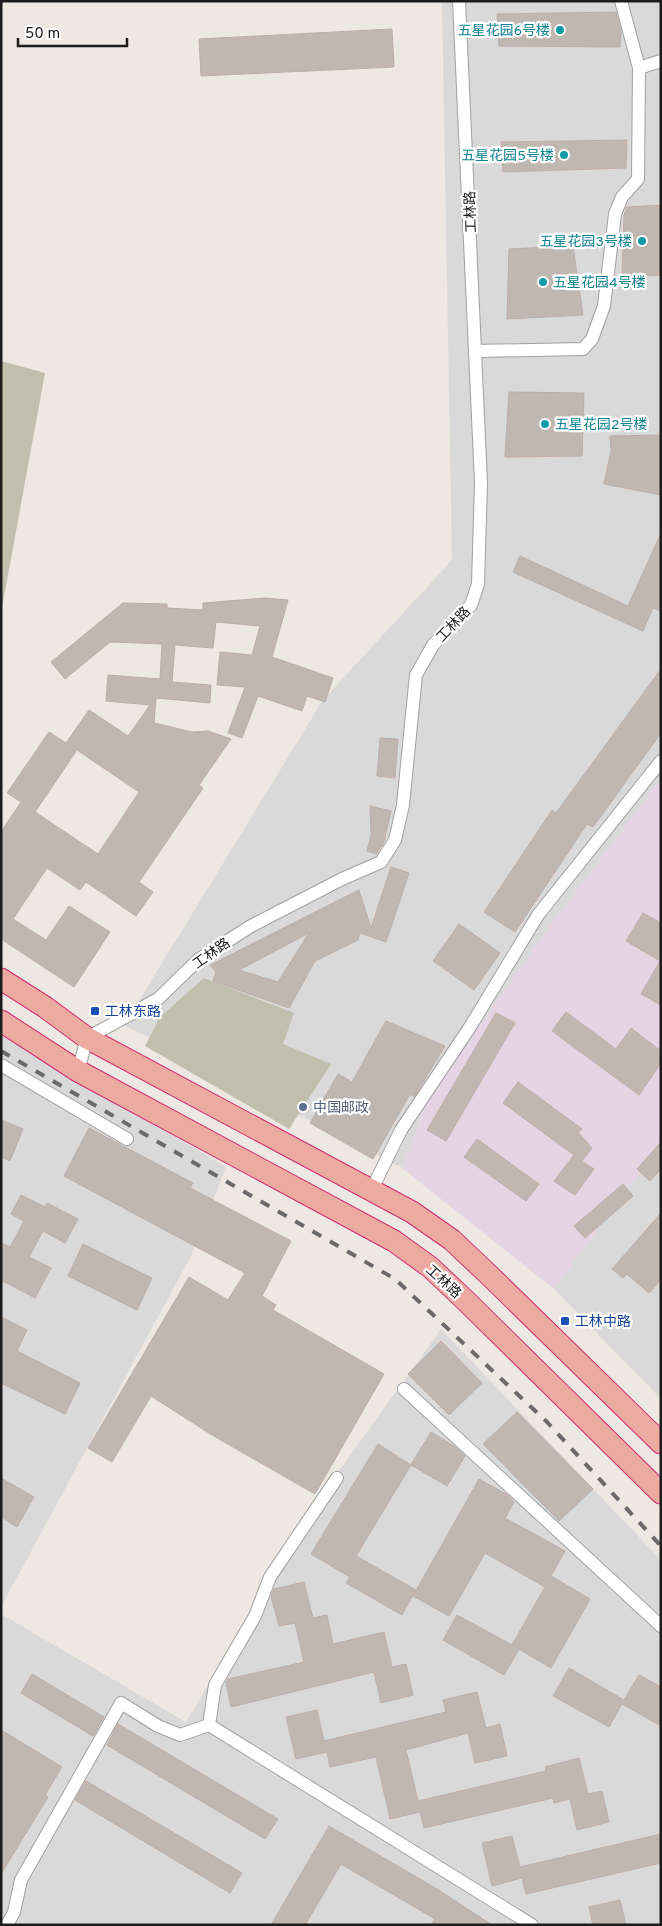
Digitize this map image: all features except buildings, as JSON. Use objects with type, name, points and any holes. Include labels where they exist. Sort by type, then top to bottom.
[{"type":"highway","points":[[1,980],[45,1007],[87,1038],[372,1189],[412,1212],[452,1240],[661,1443]]},
{"type":"highway","name":"工林路","points":[[1,1021],[78,1071],[394,1241],[430,1267],[661,1493]]},
{"type":"street","name":"工林路","points":[[87,1038],[158,999],[198,960],[251,926],[334,883],[381,862],[390,851],[399,826],[403,805],[416,675],[433,645],[471,605],[478,584],[481,512],[469,180],[459,1]]},
{"type":"street","points":[[475,351],[583,349],[592,339],[604,306],[615,214],[622,197],[638,179],[639,68],[622,1]]},
{"type":"street","points":[[639,68],[661,61]]},
{"type":"street","points":[[372,1189],[401,1130],[470,1027],[538,915],[661,761]]},
{"type":"street","points":[[78,1071],[87,1038]]},
{"type":"street","points":[[1,1065],[128,1139]]},
{"type":"street","points":[[404,1389],[661,1626]]},
{"type":"street","points":[[209,1725],[215,1685],[255,1616],[270,1577],[337,1478]]},
{"type":"street","points":[[7,1925],[14,1912],[21,1880],[121,1703],[158,1726],[180,1735],[209,1725]]},
{"type":"street","points":[[209,1725],[532,1925]]},
{"type":"shaded area","points":[[442,1],[661,1],[661,779],[548,929],[429,1097],[402,1168],[124,1025],[323,700],[452,560]]},
{"type":"shaded area","points":[[1,361],[45,373],[1,613]]},
{"type":"shaded area","points":[[661,779],[661,1143],[554,1289],[402,1168],[429,1097],[548,929]]},
{"type":"shaded area","points":[[204,978],[294,1013],[283,1044],[331,1064],[289,1129],[145,1046],[160,1017]]},
{"type":"shaded area","points":[[1,1033],[226,1167],[191,1256],[1,1607]]},
{"type":"shaded area","points":[[661,1143],[661,1399],[554,1289]]},
{"type":"shaded area","points":[[441,1329],[661,1560],[661,1925],[1,1925],[1,1614],[186,1722],[321,1496]]},
{"type":"railway","points":[[1,1051],[395,1279],[547,1422],[661,1546]]},
{"type":"place","name":"五星花园6号楼","points":[[560,30]]},
{"type":"place","name":"五星花园5号楼","points":[[564,155]]},
{"type":"place","name":"五星花园3号楼","points":[[642,241]]},
{"type":"place","name":"五星花园4号楼","points":[[543,282]]},
{"type":"place","name":"五星花园2号楼","points":[[545,424]]},
{"type":"place","name":"工林东路","points":[[95,1011]]},
{"type":"place","name":"中国邮政","points":[[303,1107]]},
{"type":"place","name":"工林中路","points":[[565,1321]]}]
